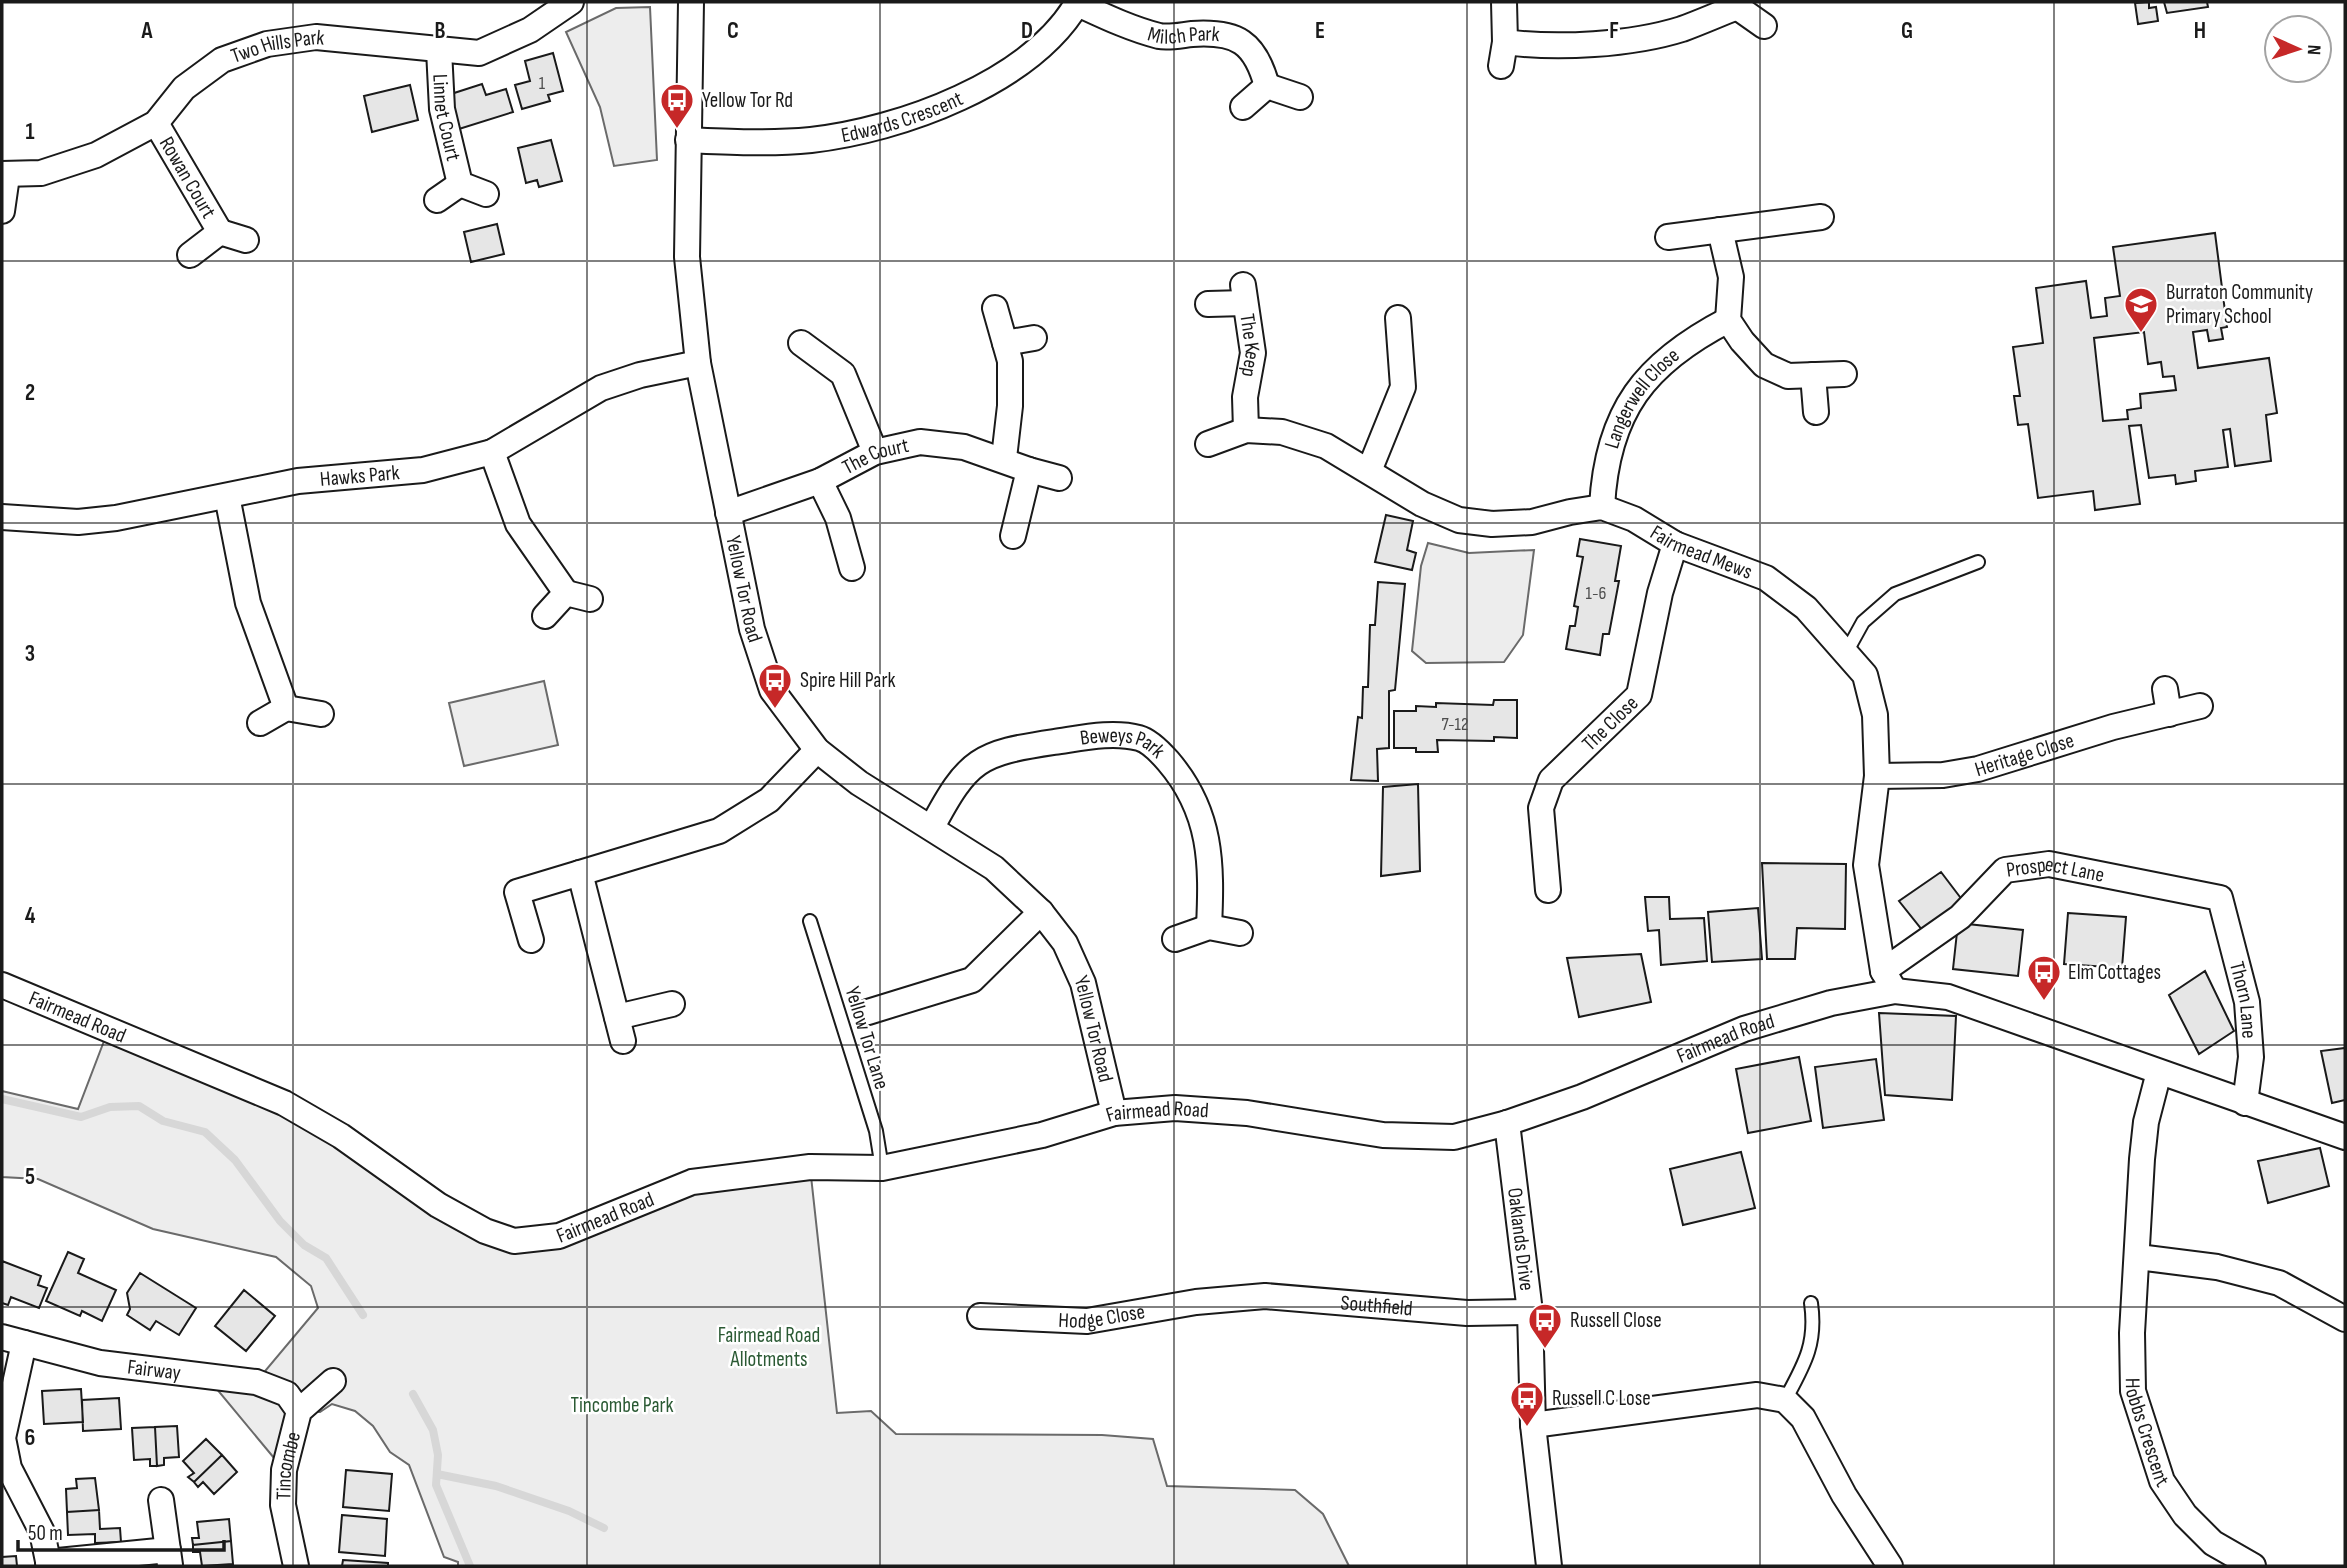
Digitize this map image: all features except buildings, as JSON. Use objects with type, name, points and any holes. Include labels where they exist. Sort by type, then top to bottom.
[{"type":"street","name":"Two Hills Park","points":[[4,175],[41,173],[96,155],[156,123],[184,88],[222,60],[267,44],[316,37],[480,53],[530,30],[571,2]]},
{"type":"street","name":"Yellow Tor Road","points":[[691,2],[687,257],[698,363],[752,629],[772,690],[817,750],[859,783],[994,868],[1041,912],[1065,943],[1083,983],[1114,1113]]},
{"type":"street","points":[[1504,2],[1503,54],[1680,30],[1737,4],[1764,26]]},
{"type":"street","name":"Edwards Crescent","points":[[688,140],[810,140],[868,129],[921,113],[974,90],[1021,64],[1078,3]]},
{"type":"street","name":"Milch Park","points":[[1078,3],[1126,26],[1163,37],[1226,34],[1248,44],[1262,66],[1267,86]]},
{"type":"street","name":"Linnet Court","points":[[439,50],[442,109],[460,184]]},
{"type":"street","points":[[1243,107],[1267,86],[1300,97]]},
{"type":"street","name":"Rowan Court","points":[[156,123],[220,232],[246,240]]},
{"type":"street","points":[[2,211],[4,175]]},
{"type":"street","name":"Linnet Court","points":[[460,184],[486,194]]},
{"type":"street","name":"Linnet Court","points":[[437,200],[460,184]]},
{"type":"street","points":[[1668,237],[1821,217]]},
{"type":"street","points":[[1720,230],[1731,277],[1728,320],[1764,365],[1788,376],[1843,374]]},
{"type":"street","name":"Rowan Court","points":[[190,255],[220,232]]},
{"type":"street","name":"The Keep","points":[[1208,304],[1244,294],[1253,353],[1245,397],[1245,430]]},
{"type":"street","points":[[995,308],[1010,362],[1010,406],[1004,458]]},
{"type":"street","points":[[1369,471],[1403,387],[1398,318]]},
{"type":"street","name":"Langerwell Close","points":[[1602,507],[1604,472],[1632,397],[1686,342],[1728,320]]},
{"type":"street","points":[[1005,343],[1034,338]]},
{"type":"street","points":[[801,343],[843,374],[875,452]]},
{"type":"street","name":"Hawks Park","points":[[2,517],[78,522],[116,518],[298,481],[423,470],[492,452],[601,388],[639,375],[698,363]]},
{"type":"street","points":[[1813,375],[1816,412]]},
{"type":"street","points":[[1208,444],[1245,430],[1282,432],[1315,442],[1422,504],[1459,520],[1492,524],[1532,523],[1570,512],[1602,507]]},
{"type":"street","name":"The Court","points":[[728,513],[820,481],[875,452],[919,442],[964,447],[1059,478]]},
{"type":"street","points":[[492,452],[518,524],[566,593],[590,599]]},
{"type":"street","points":[[1013,536],[1029,470]]},
{"type":"street","points":[[820,481],[838,518],[852,568]]},
{"type":"street","points":[[227,496],[248,603],[286,708]]},
{"type":"street","name":"Fairmead Mews","points":[[1602,507],[1634,519],[1675,544],[1766,579],[1805,608],[1847,651],[1866,675],[1875,715],[1877,776],[1866,865],[1889,981]]},
{"type":"street","name":"The Close","points":[[1548,890],[1541,808],[1551,780],[1639,695],[1660,593],[1675,544]]},
{"type":"street","points":[[545,616],[566,593]]},
{"type":"street","points":[[2165,689],[2169,713]]},
{"type":"street","name":"Heritage Close","points":[[1877,776],[1943,775],[1978,769],[2100,731],[2200,706]]},
{"type":"street","points":[[260,723],[286,708],[321,714]]},
{"type":"street","name":"Beweys Park","points":[[932,827],[965,772],[981,759],[1004,749],[1111,735],[1142,739],[1160,752],[1186,782],[1201,817],[1211,857],[1209,927]]},
{"type":"street","points":[[531,940],[517,892],[719,831],[769,800],[817,750]]},
{"type":"street","name":"Prospect Lane","points":[[1889,981],[1960,917],[2005,870],[2049,864],[2220,898]]},
{"type":"street","points":[[580,873],[623,1041]]},
{"type":"street","name":"Thorn Lane","points":[[2220,898],[2247,1002],[2251,1057],[2245,1103]]},
{"type":"street","points":[[868,1012],[972,980],[1041,912]]},
{"type":"street","points":[[1175,939],[1209,927],[1240,933]]},
{"type":"street","name":"Fairmead Road","points":[[2,985],[284,1102],[341,1136],[438,1205],[485,1231],[514,1241],[558,1236],[692,1182],[810,1167],[882,1168],[1042,1135],[1114,1113],[1175,1108],[1247,1113],[1383,1135],[1454,1137],[1507,1123],[1582,1097],[1744,1029],[1831,1003],[1889,981],[1948,997],[2345,1137]]},
{"type":"street","points":[[617,1017],[672,1004]]},
{"type":"street","name":"Hobbs Crescent","points":[[2158,1072],[2144,1134],[2133,1391],[2162,1481],[2185,1515],[2213,1543],[2253,1566]]},
{"type":"street","name":"Oaklands Drive","points":[[1507,1123],[1530,1312],[1533,1425],[1549,1566]]},
{"type":"street","points":[[2138,1257],[2217,1267],[2279,1283],[2345,1319]]},
{"type":"street","name":"Southfield","points":[[1224,1300],[1265,1296],[1430,1311],[1530,1312]]},
{"type":"street","name":"Hodge Close","points":[[980,1315],[1087,1321],[1224,1300]]},
{"type":"street","points":[[13,1340],[3,1438],[9,1468],[42,1532],[49,1564],[169,1558],[161,1500]]},
{"type":"street","name":"Fairway","points":[[13,1340],[100,1363],[256,1382],[287,1394],[299,1411]]},
{"type":"street","name":"Tincombe","points":[[296,1566],[283,1505],[284,1470],[299,1411],[333,1381]]},
{"type":"street","points":[[1533,1425],[1757,1395],[1785,1400],[1803,1418],[1844,1495],[1890,1566]]},
{"type":"lane","points":[[1847,651],[1863,622],[1895,594],[1978,562]]},
{"type":"lane","name":"Yellow Tor Lane","points":[[810,921],[876,1131],[882,1168]]},
{"type":"lane","points":[[1785,1400],[1807,1358],[1815,1329],[1811,1303]]},
{"type":"shaded area","points":[[650,7],[657,160],[614,166],[600,107],[566,32],[616,8]]},
{"type":"shaded area","points":[[1428,543],[1469,553],[1534,550],[1523,635],[1504,662],[1426,663],[1412,651],[1421,566]]},
{"type":"shaded area","points":[[544,681],[558,745],[464,766],[449,703]]},
{"type":"shaded area","points":[[109,1028],[274,1098],[514,1241],[627,1208],[810,1167],[837,1413],[871,1411],[896,1434],[1102,1435],[1153,1439],[1167,1486],[1295,1490],[1323,1514],[1349,1566],[458,1566],[458,1562],[444,1557],[409,1465],[390,1452],[373,1426],[355,1411],[332,1404],[320,1412],[299,1411],[284,1470],[206,1376],[256,1382],[318,1308],[311,1286],[276,1257],[153,1229],[38,1179],[2,1177],[2,1091],[78,1109]]},
{"type":"waterway","points":[[2,1099],[81,1117],[110,1107],[139,1106],[163,1121],[205,1132],[235,1160],[280,1221],[304,1245],[326,1258],[363,1315]]},
{"type":"waterway","points":[[413,1394],[433,1430],[438,1455],[436,1485],[470,1566]]},
{"type":"waterway","points":[[437,1474],[496,1486],[569,1511],[604,1528]]},
{"type":"place","name":"Yellow Tor Rd","points":[[677,130]]},
{"type":"place","name":"Burraton Community Primary School","points":[[2141,334]]},
{"type":"place","name":"Spire Hill Park","points":[[775,710]]},
{"type":"place","name":"Elm Cottages","points":[[2044,1002]]},
{"type":"place","name":"Russell Close","points":[[1545,1350]]},
{"type":"place","name":"Russell C Lose","points":[[1527,1428]]},
{"type":"park label","name":"Fairmead Road Allotments","points":[[769,1347]]},
{"type":"park label","name":"Tincombe Park","points":[[622,1405]]}]
